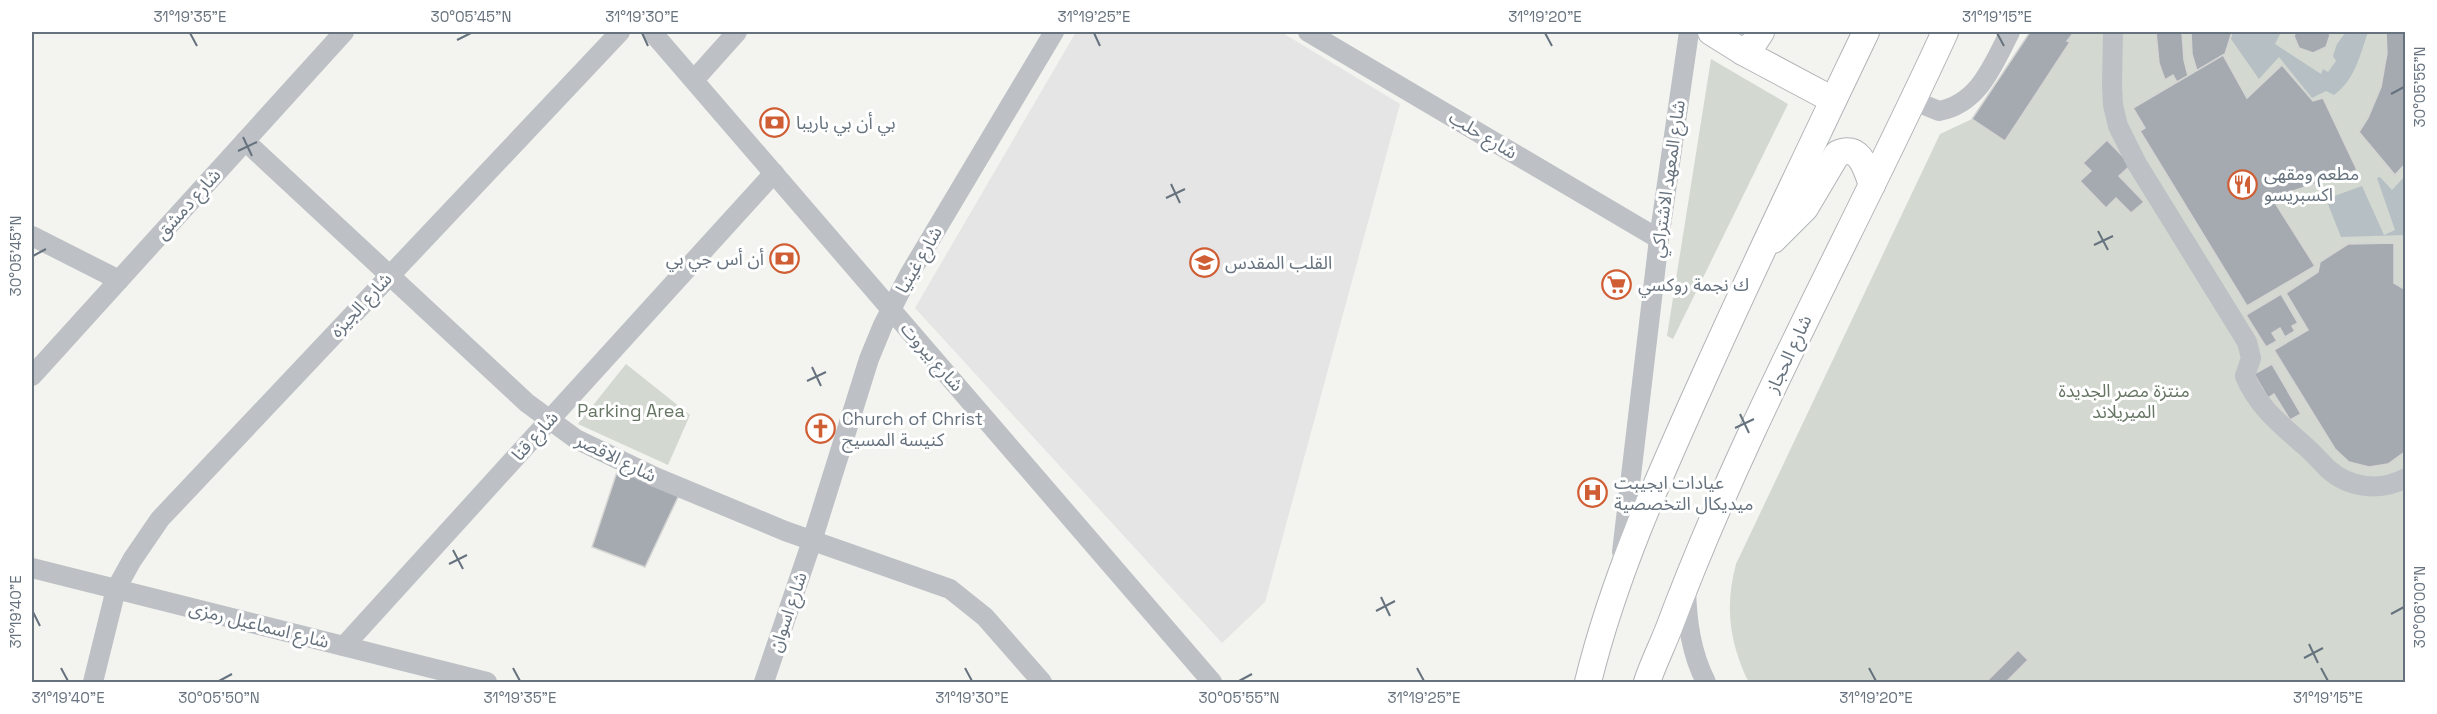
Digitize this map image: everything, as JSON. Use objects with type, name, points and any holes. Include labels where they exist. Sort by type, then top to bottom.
[{"type":"main road","points":[[1711,32],[1743,52],[1833,100]]},
{"type":"main road","points":[[1743,52],[1761,32]]},
{"type":"main road","points":[[1588,682],[1620,577],[1655,486],[1762,248],[1866,32]]},
{"type":"main road","name":"شارع الحجاز","points":[[1647,682],[1715,510],[1815,298],[1945,32]]},
{"type":"main road","points":[[1762,248],[1785,230],[1804,208],[1837,154],[1844,151],[1858,154],[1863,160],[1872,185]]},
{"type":"street","name":"شارع دمشق","points":[[33,373],[344,32]]},
{"type":"street","name":"شارع الجيزه","points":[[93,682],[116,589],[141,546],[171,506],[620,32]]},
{"type":"street","name":"شارع بيروت","points":[[652,32],[1212,682]]},
{"type":"street","points":[[694,80],[737,32]]},
{"type":"street","name":"شارع غينيا","points":[[812,541],[869,359],[891,309],[1054,32]]},
{"type":"street","name":"شارع حلب","points":[[1308,32],[1659,240]]},
{"type":"street","name":"شارع المعهد الاشتراكي","points":[[1620,577],[1659,240],[1689,32]]},
{"type":"street","points":[[1912,100],[1939,111],[1963,102],[1983,83],[2010,32]]},
{"type":"street","points":[[2107,33],[2113,105],[2118,126],[2137,164],[2247,342],[2250,358],[2245,376],[2263,405],[2274,421],[2338,476],[2359,485],[2371,486],[2393,484],[2406,478]]},
{"type":"street","name":"شارع الاقصر","points":[[245,141],[549,420],[585,444],[716,503],[812,541],[950,589],[985,617],[1042,682]]},
{"type":"street","name":"شارع قنا","points":[[344,646],[774,172]]},
{"type":"street","points":[[32,236],[118,280]]},
{"type":"street","name":"شارع اسوان","points":[[764,682],[812,541]]},
{"type":"street","name":"شارع اسماعيل رمزى","points":[[32,568],[344,646],[430,675],[487,682]]},
{"type":"street","points":[[1686,581],[1687,614],[1693,652],[1706,682]]},
{"type":"shaded area","points":[[1076,32],[1281,32],[1400,104],[1265,602],[1222,643],[915,308]]},
{"type":"shaded area","points":[[2233,32],[2281,32],[2275,44],[2321,74],[2323,69],[2328,72],[2336,61],[2333,56],[2337,44],[2346,32],[2368,32],[2356,66],[2347,82],[2334,95],[2326,91],[2312,98],[2279,57],[2259,79],[2231,39]]},
{"type":"shaded area","points":[[2405,176],[2405,235],[2341,237],[2326,199],[2362,186],[2384,235],[2395,230],[2377,178],[2380,177],[2392,190]]},
{"type":"green space","name":"منتزة مصر الجديدة الميريلاند","points":[[2030,32],[2405,32],[2405,682],[1749,682],[1746,677],[1740,663],[1730,622],[1731,594],[1736,564],[1940,134],[1972,119]]},
{"type":"green space","points":[[1711,59],[1788,104],[1673,339],[1667,336]]},
{"type":"green space","name":"Parking Area","points":[[626,364],[690,415],[668,465],[578,424]]},
{"type":"building","points":[[2030,32],[2074,32],[2067,41],[2070,42],[2005,141],[1972,119]]},
{"type":"building","points":[[2156,32],[2182,32],[2184,60],[2188,76],[2177,82],[2173,75],[2165,80],[2159,63]]},
{"type":"building","points":[[2191,32],[2232,32],[2225,54],[2197,71],[2192,54]]},
{"type":"building","points":[[2296,32],[2328,32],[2330,35],[2326,47],[2313,53],[2299,48],[2294,36]]},
{"type":"building","points":[[2386,32],[2406,32],[2406,163],[2395,175],[2359,132],[2368,118],[2381,87],[2387,53]]},
{"type":"building","name":"مطعم ومقهى اكسبريسو","points":[[2223,55],[2247,98],[2282,65],[2313,101],[2323,98],[2357,170],[2272,198],[2315,266],[2247,306],[2140,131],[2145,128],[2133,108]]},
{"type":"building","points":[[2107,140],[2131,165],[2119,176],[2144,202],[2131,213],[2116,198],[2106,208],[2080,181],[2091,171],[2083,163]]},
{"type":"building","points":[[2394,243],[2394,283],[2406,290],[2406,451],[2388,464],[2369,467],[2349,462],[2335,449],[2274,350],[2308,330],[2286,293],[2318,272],[2320,262],[2348,244]]},
{"type":"building","points":[[2281,294],[2298,323],[2292,326],[2295,331],[2285,337],[2280,328],[2272,333],[2277,341],[2266,347],[2246,315]]},
{"type":"building","points":[[2272,364],[2301,414],[2290,420],[2274,394],[2268,398],[2254,374]]},
{"type":"building","points":[[619,466],[679,495],[645,567],[592,547]]},
{"type":"building","points":[[2018,650],[2028,660],[2006,682],[1986,682]]},
{"type":"place","name":"بي أن بي باريبا","points":[[775,123]]},
{"type":"place","name":"مطعم ومقهى اكسبريسو","points":[[2243,184]]},
{"type":"place","name":"أن أس جي بي","points":[[785,259]]},
{"type":"place","name":"القلب المقدس","points":[[1204,263]]},
{"type":"place","name":"ك نجمة روكسي","points":[[1617,285]]},
{"type":"place","name":"Church of Christ كنيسة المسيح","points":[[821,429]]},
{"type":"place","name":"عيادات ايجيبت ميديكال التخصصية","points":[[1593,493]]}]
